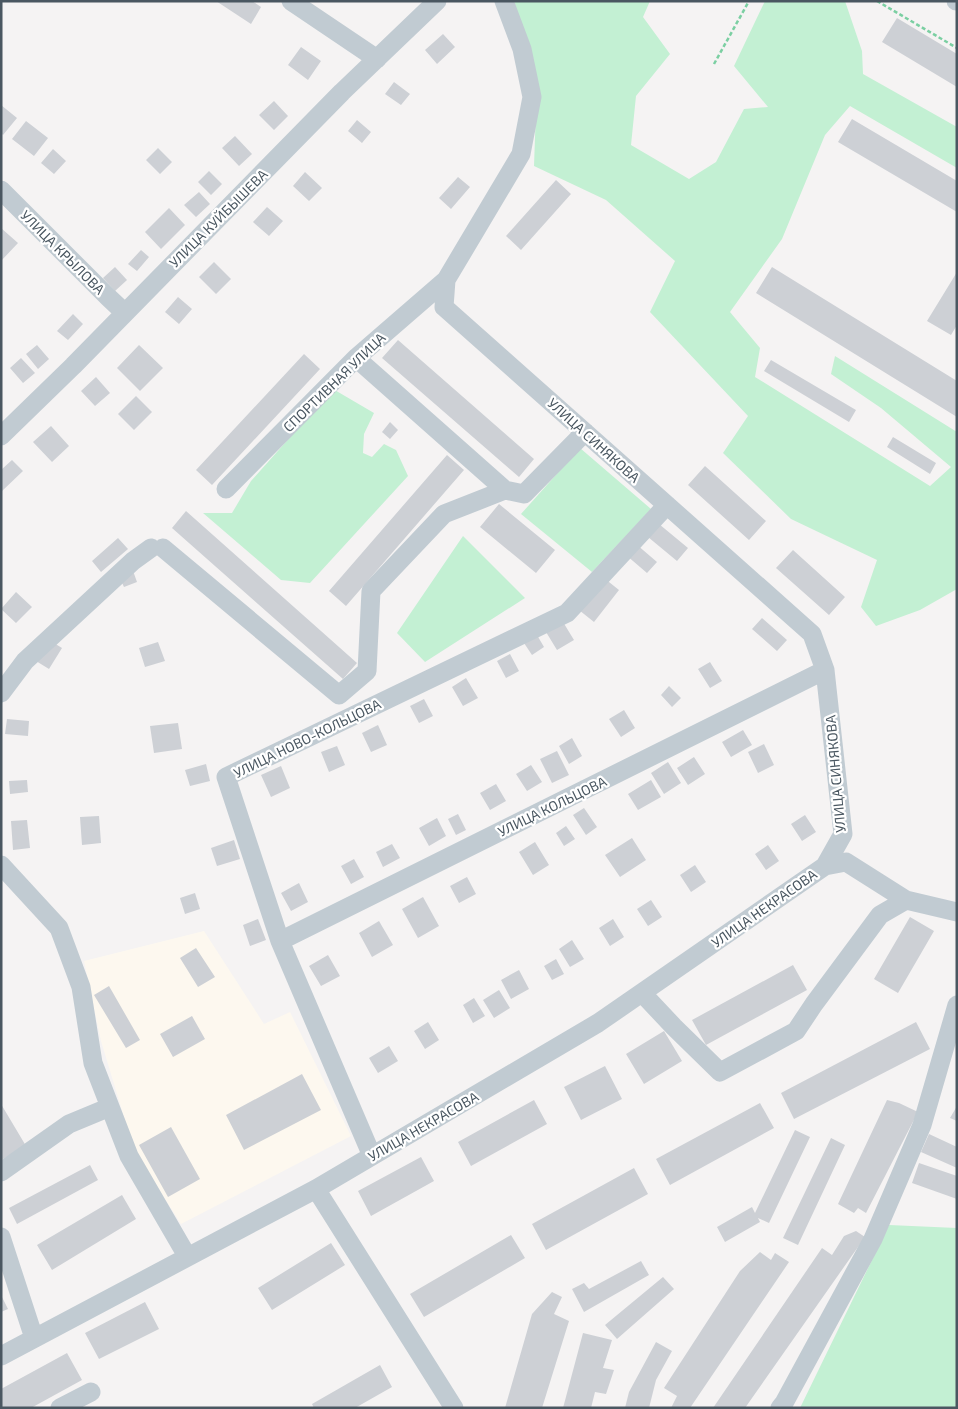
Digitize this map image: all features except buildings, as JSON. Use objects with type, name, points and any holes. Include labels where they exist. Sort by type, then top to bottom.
[{"type":"street","points":[[291,1],[377,59]]},
{"type":"street","name":"УЛИЦА КУЙБЫШЕВА","points":[[1,436],[73,366],[342,92],[437,1]]},
{"type":"street","name":"УЛИЦА СИНЯКОВА","points":[[504,1],[522,49],[532,97],[521,154],[446,280],[444,307],[812,634],[825,670],[843,834],[825,866]]},
{"type":"street","name":"УЛИЦА КРЫЛОВА","points":[[1,190],[125,313]]},
{"type":"street","name":"СПОРТИВНАЯ УЛИЦА","points":[[226,489],[356,358],[446,280]]},
{"type":"street","points":[[356,358],[505,490],[524,494],[585,432]]},
{"type":"street","points":[[1,693],[25,661],[134,561],[157,548],[339,695],[367,671],[371,591],[444,514],[505,490]]},
{"type":"street","name":"УЛИЦА НОВО-КОЛЬЦОВА","points":[[372,1156],[280,941],[226,777],[567,613],[666,505]]},
{"type":"street","name":"УЛИЦА КОЛЬЦОВА","points":[[280,941],[825,670]]},
{"type":"street","points":[[825,866],[846,862],[906,900],[957,912]]},
{"type":"street","points":[[1,865],[59,928],[81,987],[93,1063],[129,1156],[187,1256]]},
{"type":"street","name":"УЛИЦА НЕКРАСОВА","points":[[1,1356],[316,1189],[598,1023],[825,866]]},
{"type":"street","points":[[642,993],[720,1072],[796,1031],[880,915],[906,900]]},
{"type":"street","points":[[780,1408],[873,1240],[922,1125],[957,1005]]},
{"type":"street","points":[[1,1172],[69,1124],[110,1107]]},
{"type":"street","points":[[316,1189],[454,1408]]},
{"type":"street","points":[[1,1238],[34,1338]]},
{"type":"street","points":[[60,1408],[91,1392]]},
{"type":"path","points":[[714,64],[749,1]]},
{"type":"path","points":[[877,1],[957,48]]},
{"type":"shaded area","points":[[204,931],[264,1024],[290,1012],[351,1136],[181,1224],[134,1150],[101,1041],[84,961]]},
{"type":"green space","points":[[514,1],[650,1],[643,17],[670,54],[636,96],[631,145],[689,179],[716,162],[744,109],[768,107],[734,66],[765,1],[845,1],[862,51],[863,74],[957,127],[957,168],[850,106],[825,135],[782,239],[730,312],[760,348],[755,377],[930,486],[951,467],[881,408],[831,374],[835,356],[957,432],[957,589],[920,610],[876,626],[861,607],[877,560],[791,519],[723,453],[748,416],[650,312],[675,261],[606,200],[534,166],[537,81]]},
{"type":"green space","points":[[333,389],[374,413],[364,434],[363,453],[372,457],[384,444],[396,450],[408,476],[310,583],[281,580],[203,513],[232,513],[251,481]]},
{"type":"green space","points":[[580,448],[651,509],[592,572],[521,514]]},
{"type":"green space","points":[[463,536],[525,598],[425,662],[397,633]]},
{"type":"green space","points":[[889,1225],[957,1228],[957,1408],[800,1408]]}]
